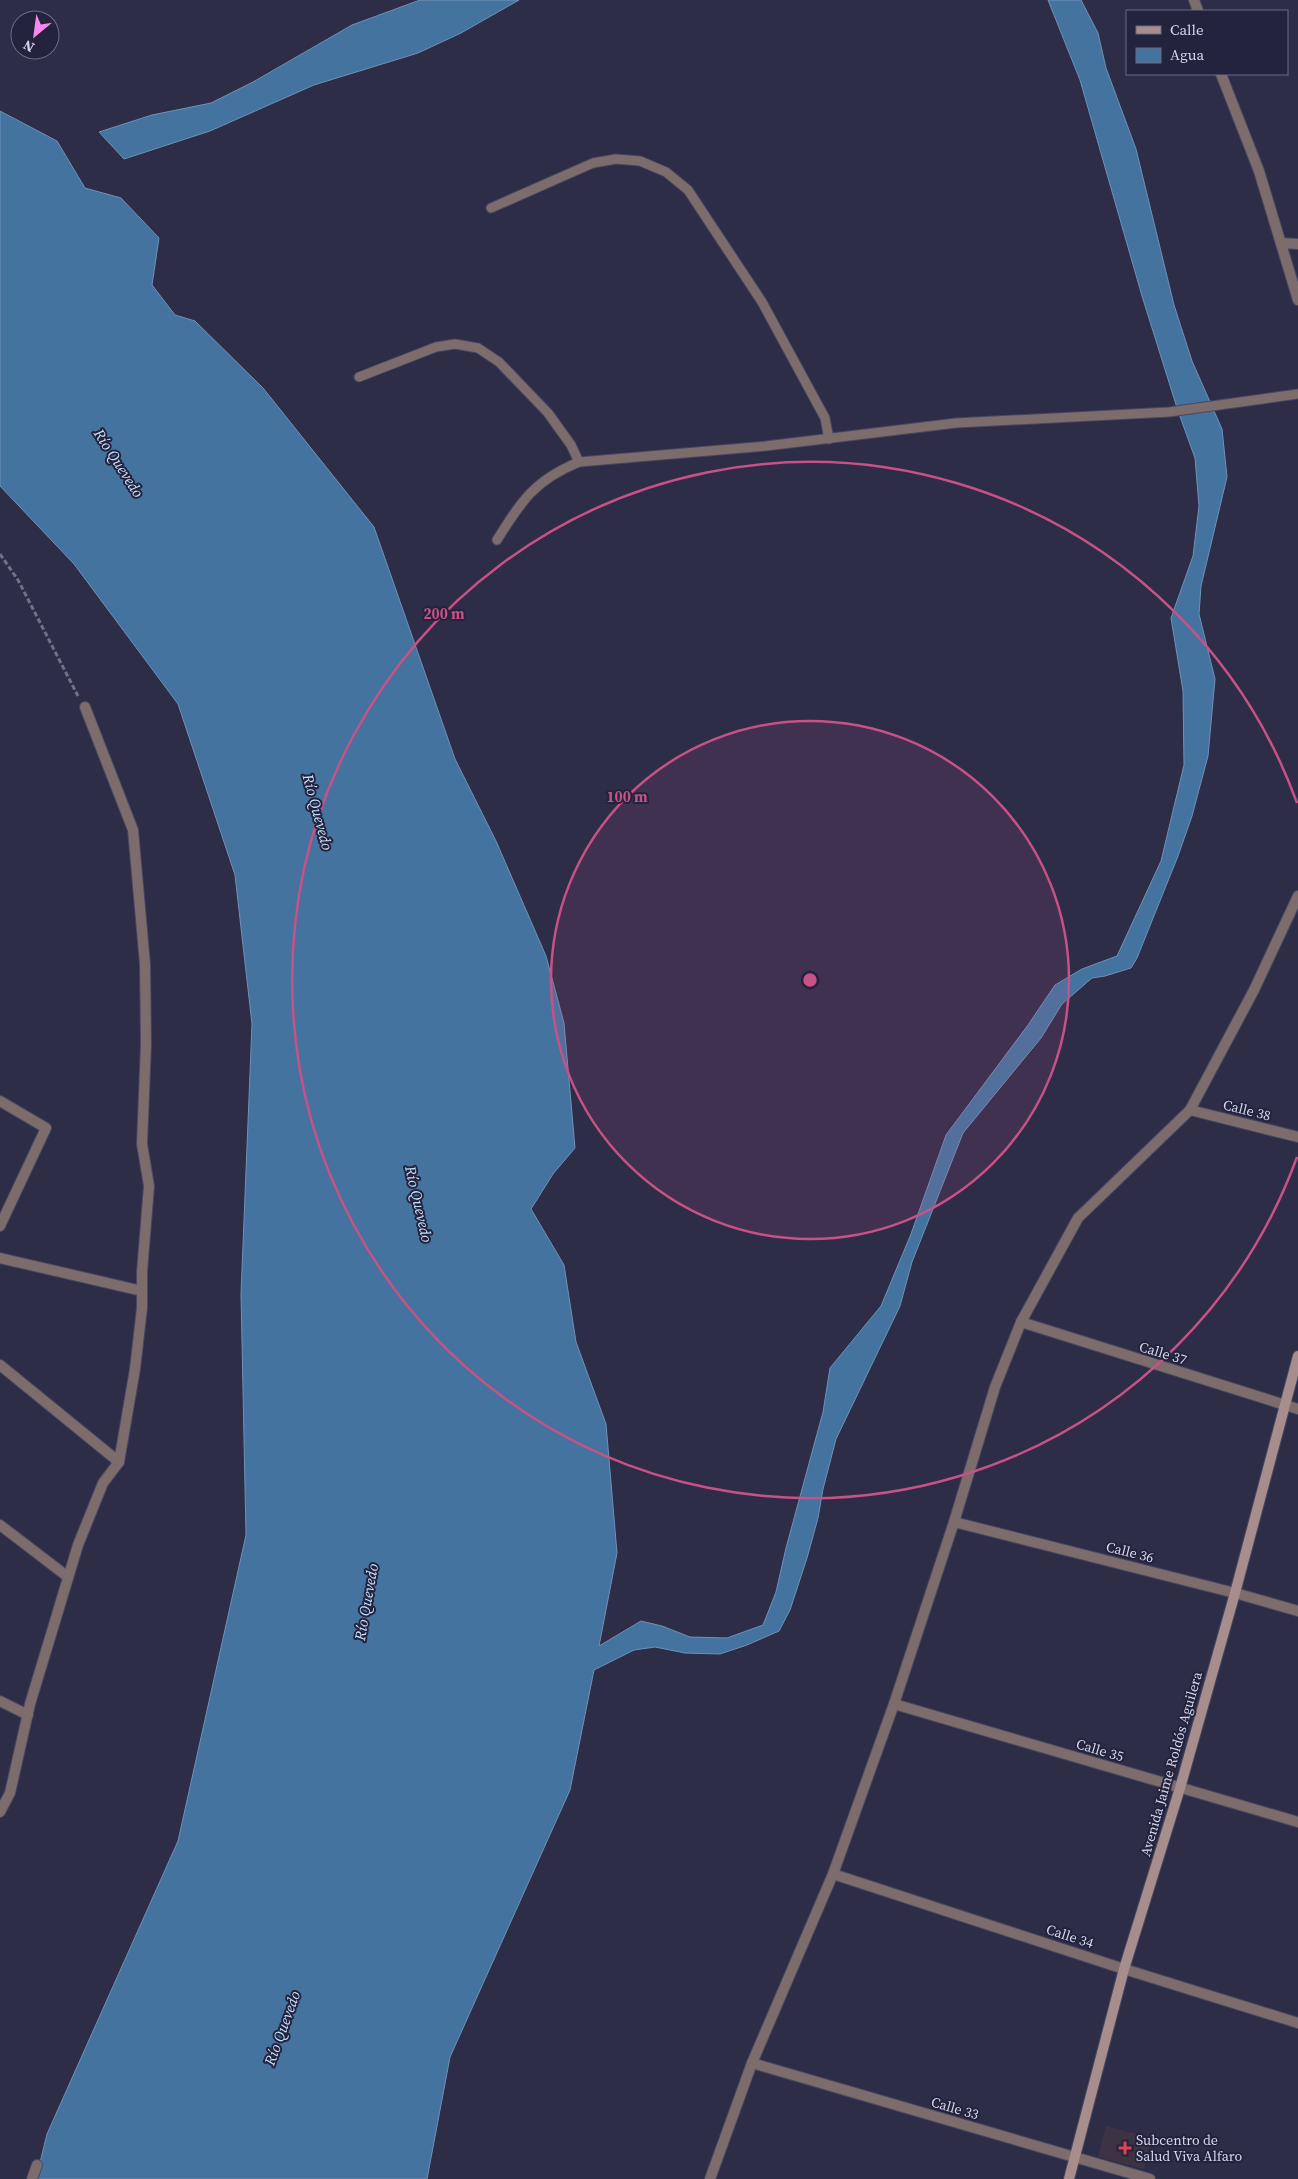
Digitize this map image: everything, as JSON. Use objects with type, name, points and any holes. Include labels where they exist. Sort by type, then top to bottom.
[{"type":"main road","name":"Avenida Jaime Roldós Aguilera","points":[[1069,2179],[1124,1969],[1180,1788],[1235,1593],[1298,1356]]},
{"type":"street","points":[[1221,75],[1259,171],[1298,300]]},
{"type":"street","points":[[1281,243],[1298,244]]},
{"type":"street","points":[[0,1812],[10,1793],[28,1715],[68,1577],[94,1501],[103,1483],[119,1462],[135,1369],[142,1291],[149,1186],[142,1144],[146,1034],[145,964],[133,830],[85,708]]},
{"type":"street","points":[[710,2179],[752,2063],[833,1874],[894,1704],[954,1522],[995,1387],[1021,1322],[1078,1218],[1190,1110],[1254,990],[1298,896]]},
{"type":"street","points":[[0,1101],[46,1128],[0,1226]]},
{"type":"street","name":"Calle 38","points":[[1190,1110],[1298,1137]]},
{"type":"street","points":[[0,1258],[142,1291]]},
{"type":"street","name":"Calle 37","points":[[1021,1322],[1298,1409]]},
{"type":"street","points":[[0,1365],[119,1462]]},
{"type":"street","name":"Calle 36","points":[[954,1522],[1235,1593],[1298,1611]]},
{"type":"street","points":[[0,1525],[68,1577]]},
{"type":"street","points":[[0,1701],[28,1715]]},
{"type":"street","name":"Calle 35","points":[[894,1704],[1298,1822]]},
{"type":"street","name":"Calle 34","points":[[833,1874],[1124,1969],[1298,2023]]},
{"type":"street","name":"Calle 33","points":[[752,2063],[1150,2179]]},
{"type":"street","points":[[32,2179],[37,2165]]},
{"type":"lane","points":[[491,208],[593,163],[604,160],[640,161],[672,176],[692,196],[762,302],[825,418],[829,439]]},
{"type":"lane","points":[[359,378],[436,347],[455,344],[478,348],[499,362],[548,413],[571,445],[579,462]]},
{"type":"lane","points":[[497,540],[518,507],[536,486],[557,471],[579,462],[766,446],[956,423],[1168,412],[1298,394]]},
{"type":"path","points":[[0,554],[18,580],[85,708]]},
{"type":"shaded area","name":"Subcentro de Salud Viva Alfaro","points":[[1106,2126],[1152,2138],[1144,2169],[1098,2157]]},
{"type":"water","points":[[420,0],[519,0],[461,33],[418,53],[314,85],[210,131],[124,159],[99,132],[152,115],[211,103],[253,82],[352,25]]},
{"type":"water","name":"Río Quevedo","points":[[1048,0],[1081,0],[1098,33],[1106,68],[1136,149],[1174,305],[1192,361],[1222,429],[1227,477],[1201,586],[1199,614],[1215,679],[1208,756],[1192,816],[1178,856],[1137,958],[1131,968],[1092,978],[1062,1004],[1041,1038],[963,1133],[912,1262],[900,1306],[836,1439],[807,1558],[790,1610],[779,1631],[720,1654],[685,1653],[655,1647],[634,1650],[594,1670],[570,1790],[450,2057],[427,2179],[36,2179],[47,2134],[178,1841],[246,1535],[241,1294],[252,1024],[235,875],[178,704],[74,564],[0,486],[0,111],[57,141],[85,188],[121,198],[159,238],[152,285],[175,315],[195,321],[263,388],[374,527],[455,759],[496,841],[546,956],[564,1023],[575,1148],[553,1174],[531,1209],[564,1265],[576,1342],[606,1424],[617,1553],[599,1646],[641,1621],[662,1626],[690,1637],[727,1638],[763,1625],[776,1592],[823,1412],[830,1368],[881,1306],[911,1234],[946,1135],[1028,1025],[1055,985],[1082,969],[1117,956],[1161,861],[1184,765],[1183,691],[1171,618],[1193,556],[1199,506],[1195,458],[1178,411],[1142,296],[1080,80]]},
{"type":"place","name":"Subcentro de Salud Viva Alfaro","points":[[1125,2148]]}]
